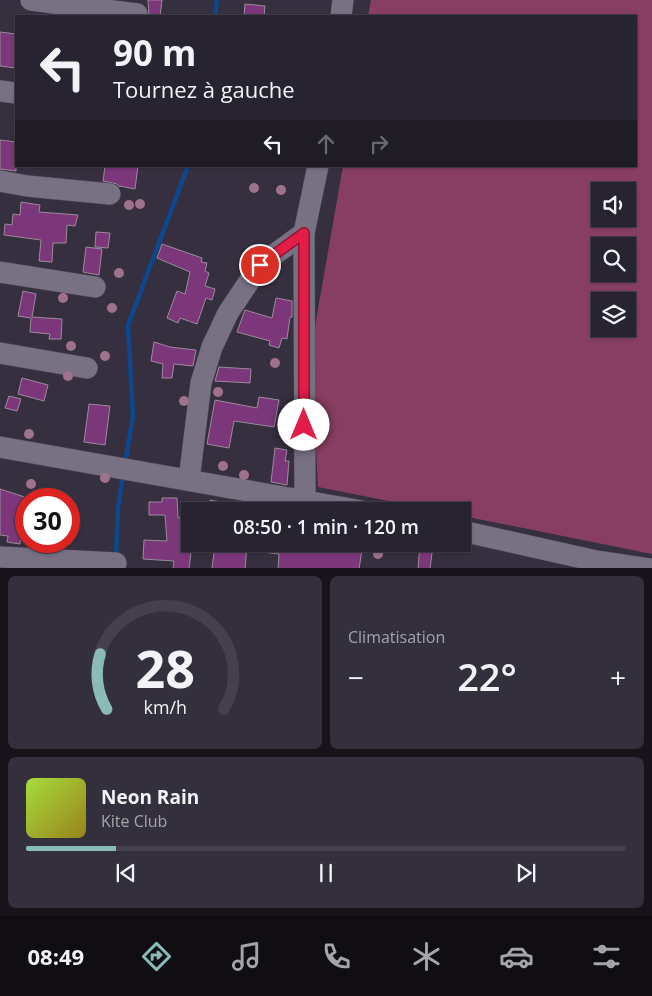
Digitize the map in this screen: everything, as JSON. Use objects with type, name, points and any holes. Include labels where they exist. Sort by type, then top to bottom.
[{"type":"street","points":[[31,0],[137,14]]},
{"type":"street","points":[[341,15],[342,0]]},
{"type":"street","points":[[0,91],[15,93]]},
{"type":"street","points":[[305,501],[304,233],[318,167]]},
{"type":"street","points":[[0,181],[27,186],[110,194]]},
{"type":"street","points":[[188,480],[201,383],[212,347],[228,313],[260,265],[304,233]]},
{"type":"street","points":[[0,272],[95,287]]},
{"type":"street","points":[[0,353],[87,368]]},
{"type":"street","points":[[0,447],[311,502]]},
{"type":"street","points":[[471,533],[596,561],[649,568]]},
{"type":"street","points":[[1,561],[116,563]]},
{"type":"shaded area","points":[[371,0],[652,0],[652,554],[471,518],[471,502],[394,502],[318,487],[311,349],[343,167],[637,167],[637,15],[368,15]]},
{"type":"building","points":[[148,0],[162,0],[160,15],[149,15]]},
{"type":"building","points":[[245,4],[265,6],[264,15],[244,15]]},
{"type":"building","points":[[0,32],[15,34],[15,68],[0,66]]},
{"type":"building","points":[[0,140],[15,142],[16,171],[0,169]]},
{"type":"building","points":[[105,167],[138,167],[135,189],[120,187],[117,184],[103,181]]},
{"type":"building","points":[[21,202],[40,205],[39,212],[78,215],[75,226],[67,225],[66,243],[53,243],[52,262],[39,261],[41,240],[4,235],[5,224],[12,225],[13,214],[20,215]]},
{"type":"building","points":[[96,232],[110,233],[108,248],[95,247]]},
{"type":"building","points":[[162,244],[202,258],[201,262],[207,263],[205,271],[209,273],[205,286],[215,289],[212,300],[206,298],[197,324],[180,318],[178,323],[167,318],[177,291],[185,294],[190,272],[157,258]]},
{"type":"building","points":[[86,247],[102,249],[99,275],[83,272]]},
{"type":"building","points":[[23,291],[36,294],[32,317],[62,319],[61,339],[49,339],[50,334],[30,332],[31,318],[18,316]]},
{"type":"building","points":[[276,298],[292,301],[292,317],[290,317],[287,339],[282,338],[279,348],[269,345],[270,341],[237,332],[245,310],[272,318]]},
{"type":"building","points":[[154,342],[170,347],[196,350],[193,366],[174,364],[172,378],[162,378],[163,364],[151,361]]},
{"type":"building","points":[[219,367],[251,369],[250,383],[215,381]]},
{"type":"building","points":[[22,378],[48,385],[44,401],[18,394]]},
{"type":"building","points":[[9,396],[21,399],[17,411],[5,408]]},
{"type":"building","points":[[259,397],[279,400],[274,427],[234,421],[229,448],[207,444],[215,400],[257,408]]},
{"type":"building","points":[[89,404],[110,406],[105,445],[84,442]]},
{"type":"building","points":[[275,448],[287,450],[285,461],[289,461],[287,485],[271,482]]},
{"type":"building","points":[[0,489],[15,494],[15,543],[7,542],[8,536],[0,535]]},
{"type":"building","points":[[162,498],[177,498],[178,518],[181,518],[181,552],[191,552],[189,568],[173,568],[174,561],[143,559],[144,540],[167,541],[165,515],[149,515],[149,502],[162,502]]},
{"type":"building","points":[[214,552],[246,552],[245,568],[212,568]]},
{"type":"building","points":[[263,552],[362,552],[359,568],[278,568],[279,554]]},
{"type":"building","points":[[419,552],[432,552],[430,568],[418,568]]},
{"type":"waterway","points":[[215,15],[217,0]]},
{"type":"waterway","points":[[125,463],[133,417],[128,325],[188,167]]},
{"type":"waterway","points":[[116,557],[118,507],[123,475]]},
{"type":"route","points":[[260,265],[304,233],[304,425]]}]
